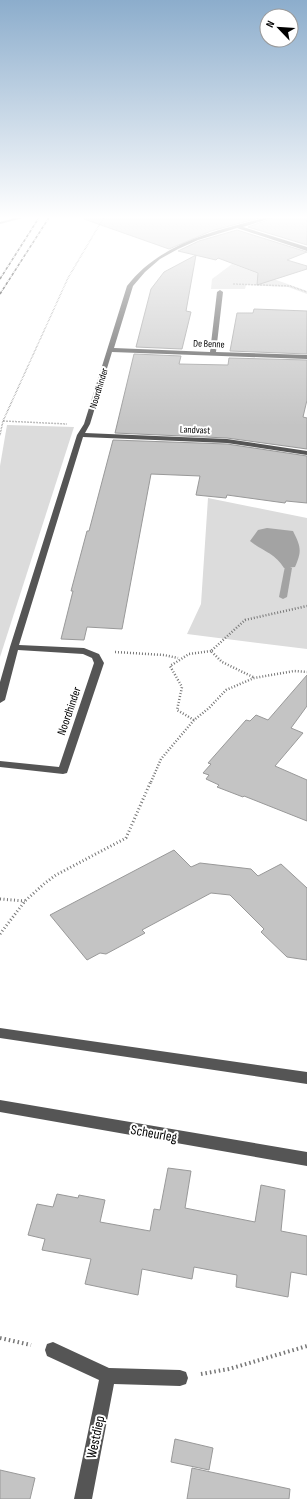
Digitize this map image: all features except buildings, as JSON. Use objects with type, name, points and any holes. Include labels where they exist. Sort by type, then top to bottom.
[{"type":"street","name":"Noordhinder","points":[[0,700],[14,647],[80,435],[87,424],[130,286]]},
{"type":"street","points":[[213,353],[220,292]]},
{"type":"street","name":"De Benne","points":[[109,350],[307,357]]},
{"type":"street","name":"Landvast","points":[[80,435],[227,440],[307,453]]},
{"type":"street","points":[[14,647],[84,651],[96,656]]},
{"type":"street","name":"Noordhinder","points":[[0,764],[63,770],[99,663],[96,656]]},
{"type":"street","points":[[0,1033],[307,1078]]},
{"type":"street","name":"Scheurleg","points":[[0,1106],[307,1159]]},
{"type":"street","points":[[53,1350],[108,1376],[180,1378]]},
{"type":"street","name":"Westdiep","points":[[83,1499],[108,1376]]},
{"type":"path","points":[[0,435],[3,421],[64,286]]},
{"type":"path","points":[[220,292],[225,290],[226,286]]},
{"type":"path","points":[[289,286],[307,292]]},
{"type":"path","points":[[3,421],[87,424]]},
{"type":"path","points":[[211,651],[245,620],[307,606]]},
{"type":"path","points":[[194,720],[177,710],[182,687],[170,666],[178,658],[196,650],[211,651],[222,662],[254,678]]},
{"type":"path","points":[[96,656],[118,652],[178,658]]},
{"type":"path","points":[[0,934],[25,901],[35,891],[56,875],[126,838],[160,758],[194,720],[209,708],[226,690],[254,678],[294,671],[307,672]]},
{"type":"path","points":[[0,899],[25,901]]},
{"type":"path","points":[[0,1338],[53,1350]]},
{"type":"path","points":[[180,1378],[229,1369],[307,1346]]},
{"type":"shaded area","points":[[211,286],[246,286],[245,289],[211,289]]},
{"type":"shaded area","points":[[266,286],[293,286],[307,291],[307,294],[288,287]]},
{"type":"shaded area","points":[[7,425],[74,427],[0,657],[0,466]]},
{"type":"shaded area","points":[[208,498],[307,518],[307,649],[187,634],[201,604]]},
{"type":"shaded area","points":[[267,528],[293,531],[300,549],[295,567],[284,568],[277,559],[250,541],[258,530]]},
{"type":"waterway","points":[[283,597],[288,568]]},
{"type":"railway","points":[[0,294],[5,286]]}]
